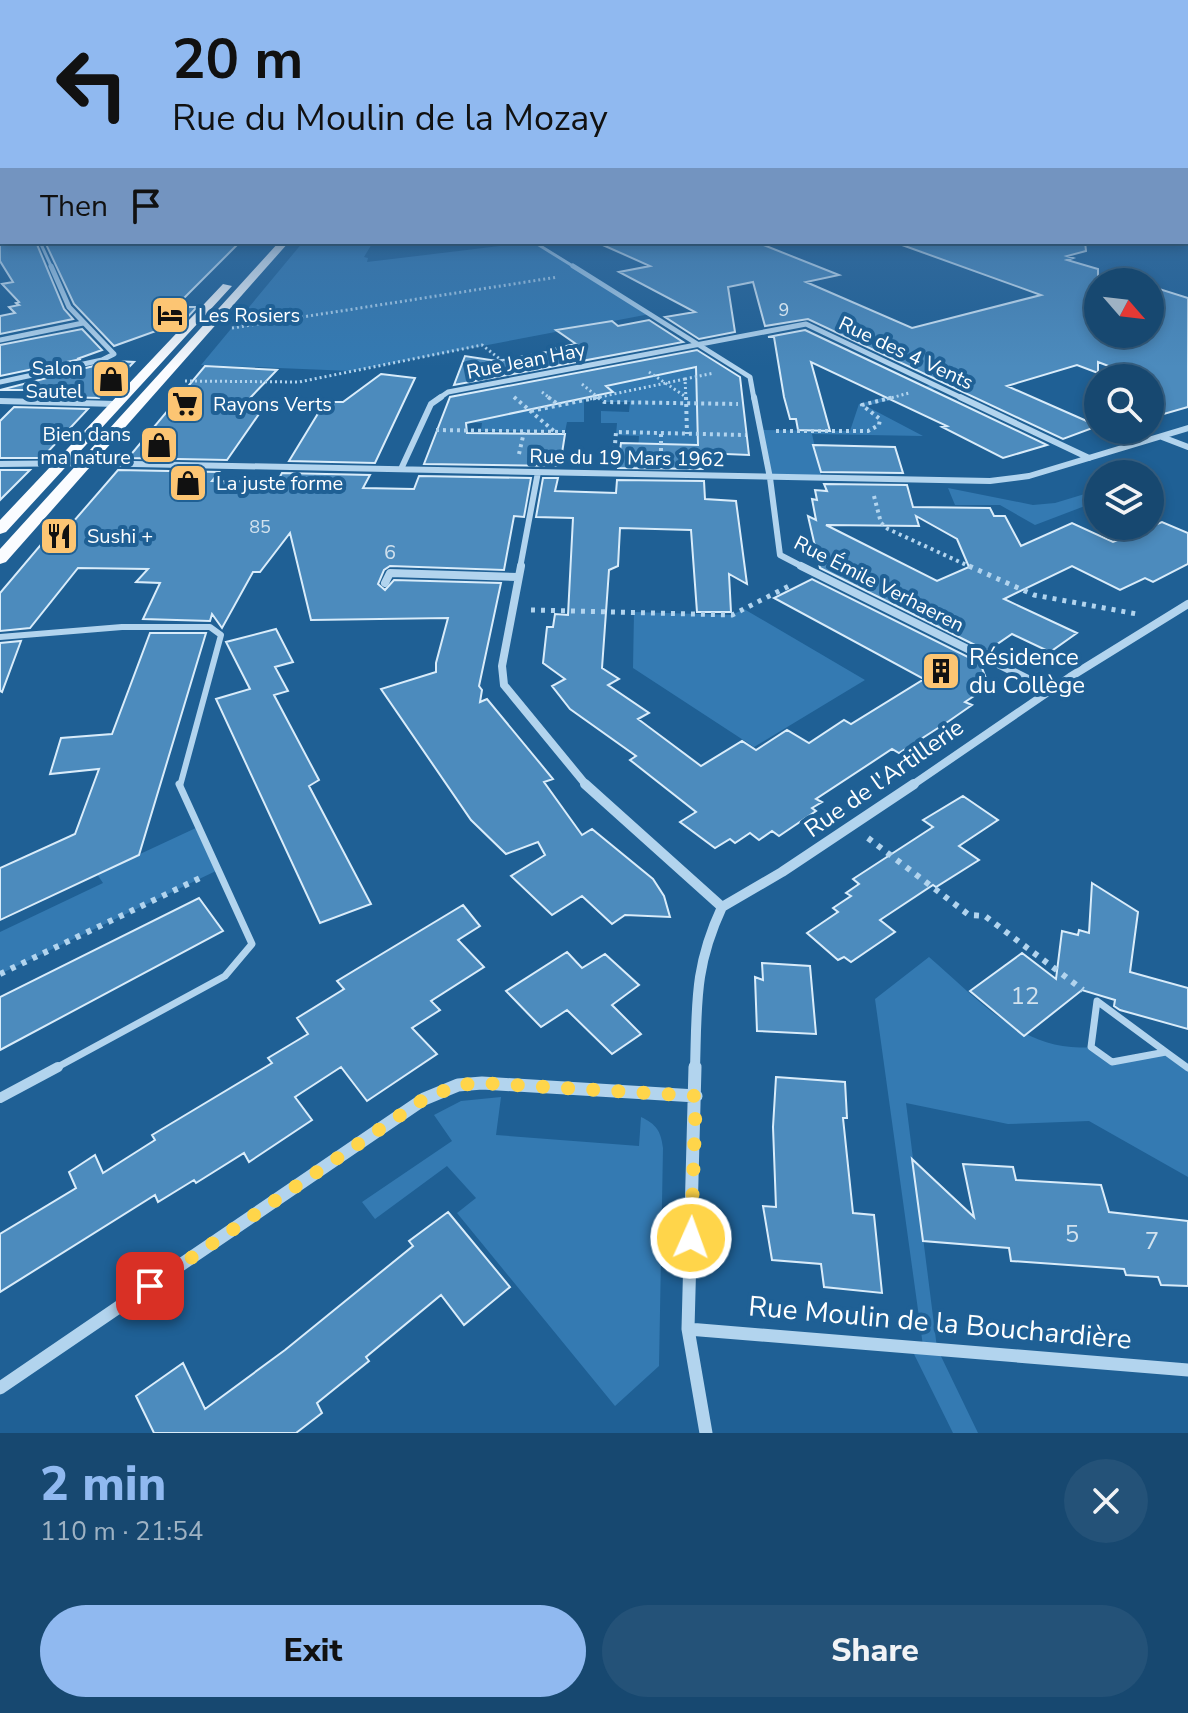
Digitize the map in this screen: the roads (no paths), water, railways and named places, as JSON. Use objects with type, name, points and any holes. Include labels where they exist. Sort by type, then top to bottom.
[{"type":"main road","points":[[0,529],[266,244]]},
{"type":"main road","points":[[0,559],[282,244]]},
{"type":"street","points":[[0,382],[112,356],[112,352],[83,323],[60,291],[41,244]]},
{"type":"street","name":"Rue Émile Verhaeren","points":[[537,244],[750,377],[770,478],[780,555],[1048,689]]},
{"type":"street","points":[[0,340],[83,323]]},
{"type":"street","name":"Rue des 4 Vents","points":[[701,344],[806,324],[1090,458]]},
{"type":"street","name":"Rue Jean Hay","points":[[401,469],[437,397],[701,344]]},
{"type":"street","points":[[0,401],[116,404]]},
{"type":"street","name":"Rue du 19 Mars 1962","points":[[1164,435],[1188,428]]},
{"type":"street","points":[[1164,437],[1188,447]]},
{"type":"street","name":"Rue du 19 Mars 1962","points":[[0,464],[86,463],[770,478],[1010,479],[1136,444]]},
{"type":"street","points":[[538,472],[502,666],[504,685],[594,795],[722,907],[700,957],[688,1329],[706,1433]]},
{"type":"street","points":[[385,583],[390,573],[518,577]]},
{"type":"street","name":"Rue de l'Artillerie","points":[[722,907],[772,880],[1048,689],[1188,604]]},
{"type":"street","points":[[0,1388],[424,1099],[458,1085],[482,1083],[696,1096]]},
{"type":"street","name":"Rue Moulin de la Bouchardière","points":[[688,1329],[1188,1370]]},
{"type":"lane","points":[[0,637],[122,627],[210,627],[221,635],[179,783],[252,944],[225,976],[0,1098]]},
{"type":"lane","points":[[1167,1052],[1112,1062],[1091,1047],[1097,1001],[1167,1052],[1188,1068]]},
{"type":"place","name":"Les Rosiers","points":[[170,315]]},
{"type":"place","name":"Salon Sautel","points":[[111,379]]},
{"type":"place","name":"Rayons Verts","points":[[185,404]]},
{"type":"place","name":"Bien dans ma nature","points":[[159,445]]},
{"type":"place","name":"La juste forme","points":[[188,483]]},
{"type":"place","name":"Sushi +","points":[[59,536]]},
{"type":"place","name":"Résidence du Collège","points":[[941,671]]}]
